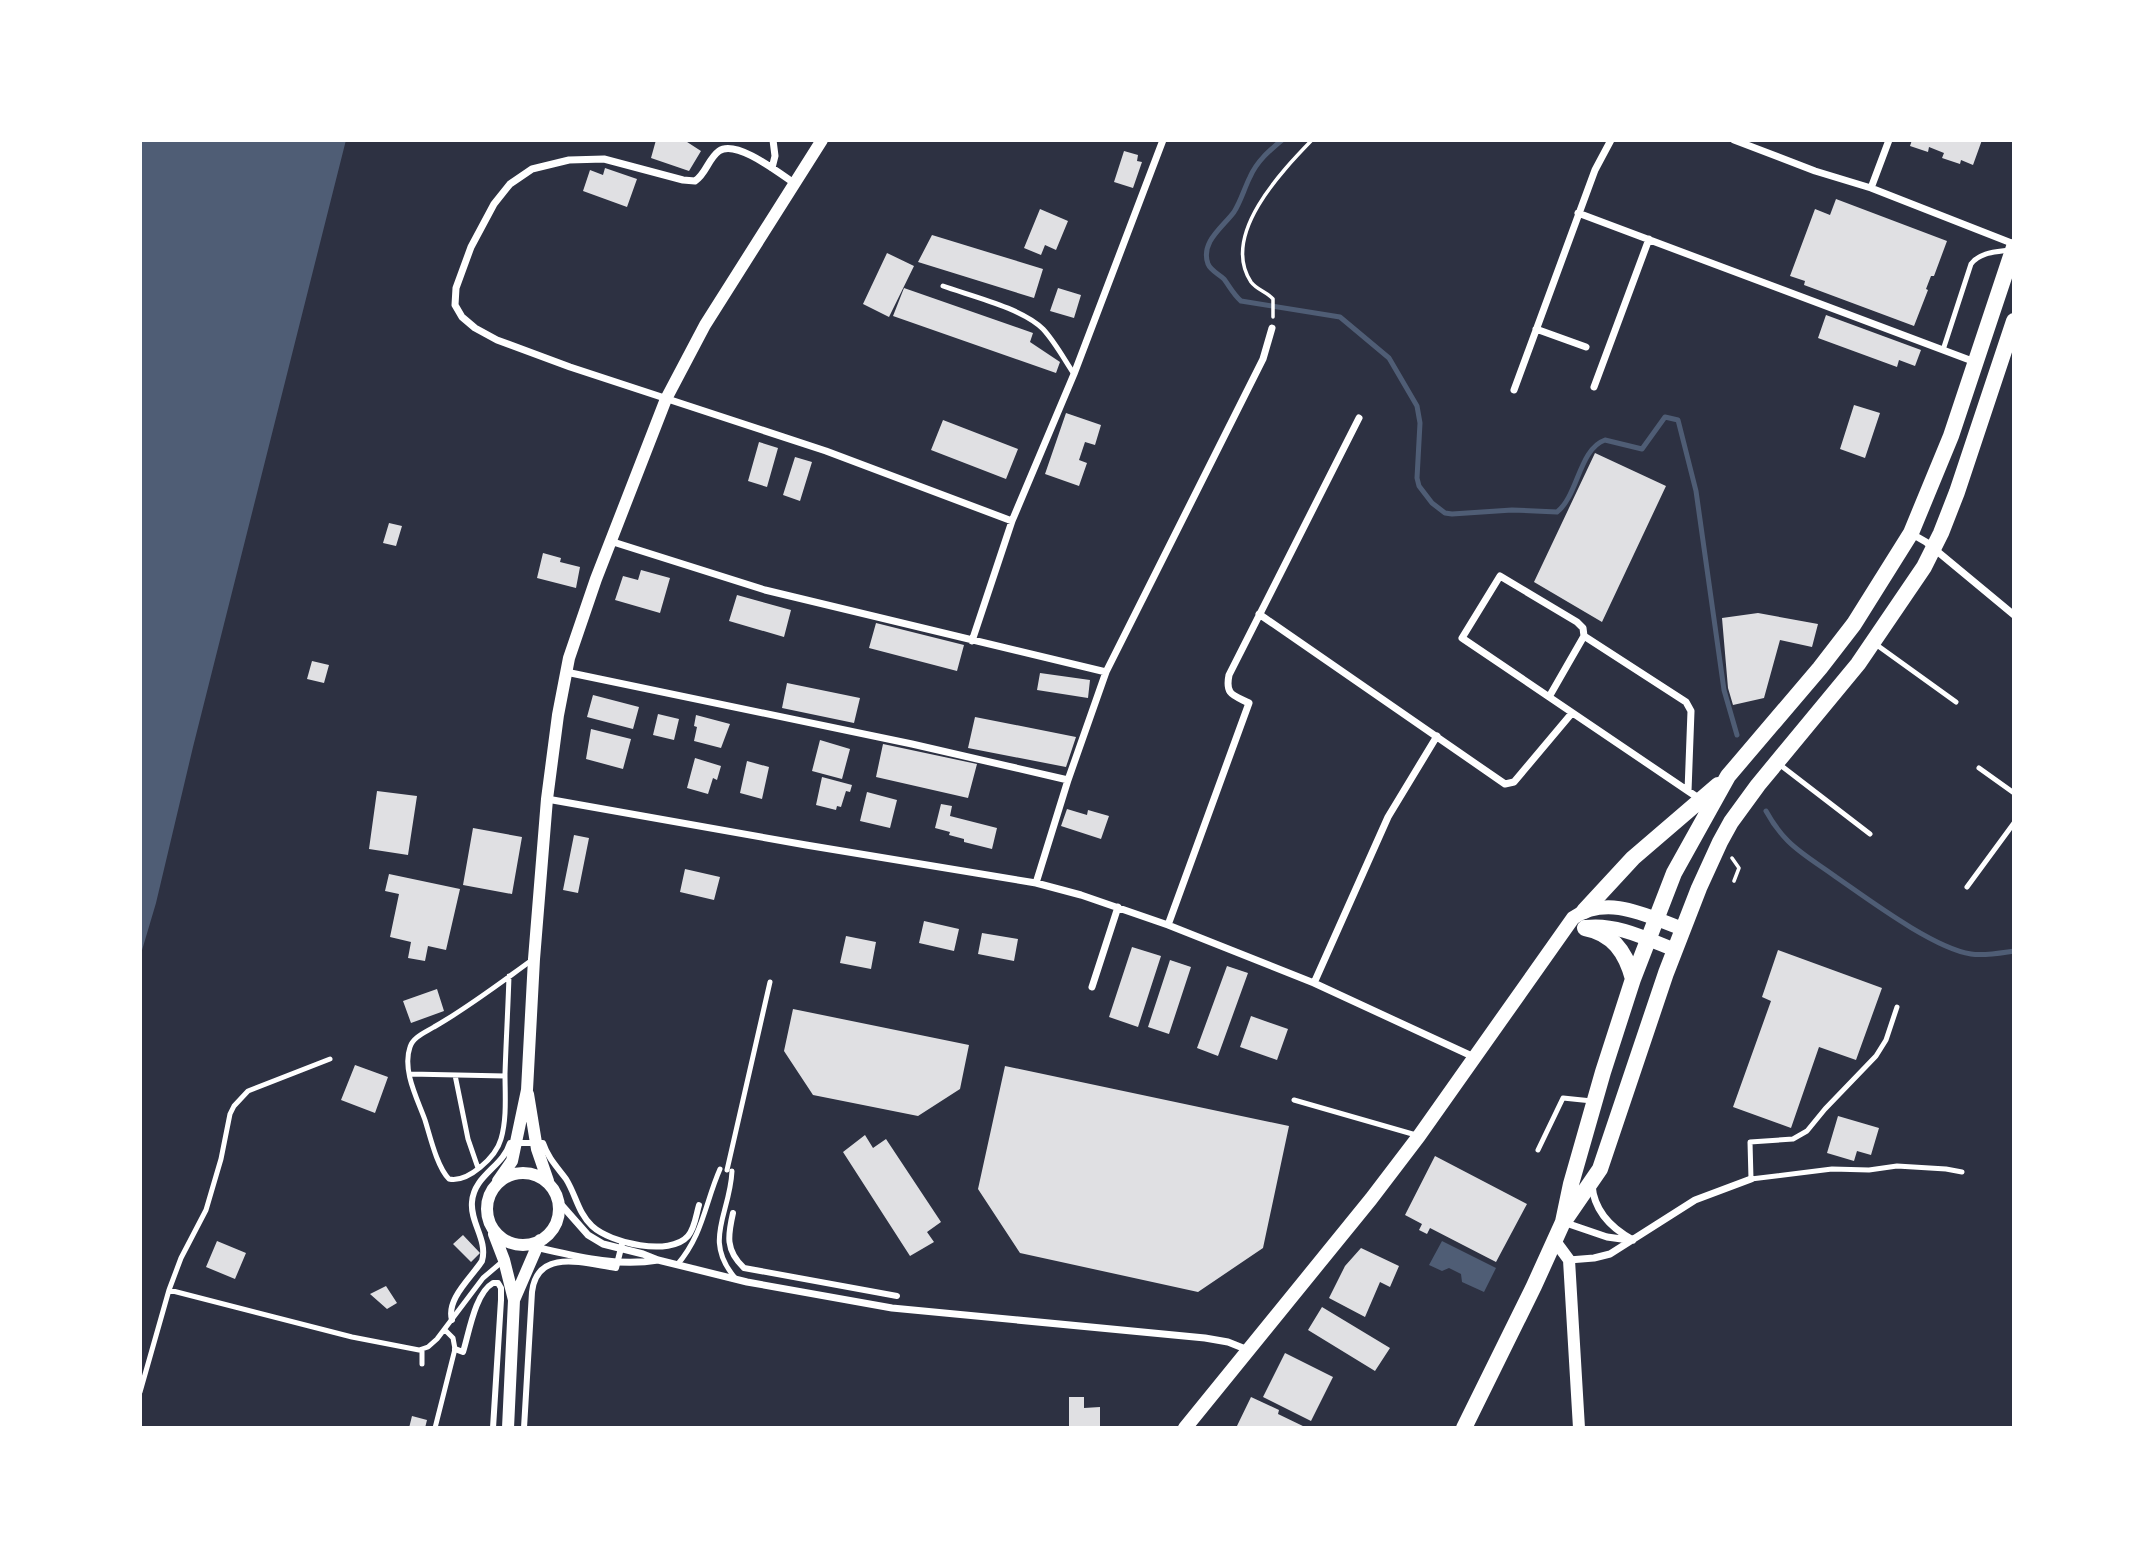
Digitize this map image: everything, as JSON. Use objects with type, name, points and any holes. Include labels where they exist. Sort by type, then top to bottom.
[{"type":"main road","points":[[1464,1428],[1563,1222],[1571,1184],[1633,979],[1683,854],[1728,776],[1854,624],[1911,533],[1951,436],[2014,247]]},
{"type":"main road","points":[[1563,1222],[1592,1183],[1606,1152],[1675,950],[1720,842],[1744,803],[1838,691],[1874,643],[1934,549],[2008,361],[2014,321]]},
{"type":"main road","points":[[1585,919],[1633,858],[1694,796],[1728,776]]},
{"type":"main road","points":[[1585,919],[1600,907],[1617,907],[1683,929]]},
{"type":"main road","points":[[1185,1428],[1419,1136],[1573,918],[1585,919],[1675,950]]},
{"type":"main road","points":[[1585,919],[1622,951],[1633,979]]},
{"type":"street","points":[[772,168],[775,156],[774,140]]},
{"type":"street","points":[[514,1300],[487,1215],[487,1203],[491,1191],[510,1164],[517,1143],[527,1090],[547,799],[566,672],[575,638],[666,399],[705,325],[822,140]]},
{"type":"street","points":[[972,641],[1012,521],[1074,374],[1163,140]]},
{"type":"street","points":[[1514,390],[1578,213],[1595,170],[1611,140]]},
{"type":"street","points":[[1734,140],[1815,171],[1871,188],[2014,247]]},
{"type":"street","points":[[1871,188],[1889,140]]},
{"type":"street","points":[[794,183],[741,150],[726,144],[695,181],[592,158],[557,162],[525,173],[504,190],[487,215],[471,247],[454,297],[457,312],[468,323],[486,334],[570,367],[827,451],[1012,521]]},
{"type":"street","points":[[1578,213],[1976,362]]},
{"type":"street","points":[[1594,387],[1649,239]]},
{"type":"street","points":[[1035,883],[1106,672],[1263,359],[1272,328]]},
{"type":"street","points":[[1536,329],[1586,347]]},
{"type":"street","points":[[1168,925],[1249,703],[1233,695],[1227,687],[1229,675],[1359,418]]},
{"type":"street","points":[[1911,533],[2014,615]]},
{"type":"street","points":[[610,541],[765,590],[1106,672]]},
{"type":"street","points":[[1549,697],[1584,636],[1583,628],[1500,576],[1462,638],[1694,796]]},
{"type":"street","points":[[1259,614],[1505,784],[1518,776],[1572,713]]},
{"type":"street","points":[[1584,636],[1689,706],[1694,796]]},
{"type":"street","points":[[566,672],[912,744],[1068,780]]},
{"type":"street","points":[[1314,983],[1388,817],[1437,736]]},
{"type":"street","points":[[547,799],[1035,883],[1118,907],[1168,925],[1314,983],[1475,1057]]},
{"type":"street","points":[[1092,987],[1118,907]]},
{"type":"street","points":[[527,1090],[536,1143],[548,1182],[558,1201],[588,1235],[603,1244],[663,1247],[680,1242],[688,1235],[699,1205]]},
{"type":"street","points":[[452,1320],[449,1311],[453,1301],[484,1259],[472,1211],[471,1202],[476,1187],[485,1174],[500,1161],[510,1143],[543,1143],[590,1224],[622,1245],[658,1260],[736,1279],[875,1306],[1192,1337],[1228,1342],[1248,1350]]},
{"type":"street","points":[[498,1181],[521,1172],[534,1174],[548,1182]]},
{"type":"street","points":[[1569,1260],[1610,1254],[1695,1200],[1751,1179]]},
{"type":"street","points":[[1592,1183],[1596,1205],[1606,1220],[1618,1232],[1633,1240]]},
{"type":"street","points":[[493,1428],[507,1315],[535,1244],[555,1226],[559,1211],[558,1201]]},
{"type":"street","points":[[733,1213],[728,1241],[744,1268],[897,1296]]},
{"type":"street","points":[[1563,1222],[1606,1237],[1633,1240]]},
{"type":"street","points":[[491,1227],[506,1241],[535,1244],[618,1261],[635,1263],[658,1260]]},
{"type":"street","points":[[1555,1241],[1569,1260],[1579,1428]]},
{"type":"street","points":[[524,1428],[530,1317],[533,1284],[537,1274],[552,1263],[564,1262],[617,1268],[622,1245]]},
{"type":"street","points":[[455,1349],[463,1352],[479,1301],[488,1286],[498,1283],[507,1315],[508,1428]]},
{"type":"street","points":[[507,1315],[530,1317]]},
{"type":"lane","points":[[1943,350],[1971,264],[1982,255],[2014,247]]},
{"type":"lane","points":[[943,286],[1019,313],[1035,322],[1074,374]]},
{"type":"lane","points":[[1874,643],[1956,702]]},
{"type":"lane","points":[[1777,762],[1870,834]]},
{"type":"lane","points":[[1979,768],[2014,793]]},
{"type":"lane","points":[[1967,887],[2014,823]]},
{"type":"lane","points":[[509,976],[504,1123],[501,1139],[493,1153],[478,1168],[462,1179],[453,1180],[445,1175],[410,1074],[408,1061],[412,1042],[459,1013],[509,976],[534,959]]},
{"type":"lane","points":[[677,1265],[693,1244],[726,1170],[769,982]]},
{"type":"lane","points":[[1898,1007],[1886,1040],[1876,1056],[1807,1131],[1793,1139],[1750,1142],[1751,1179],[1832,1169],[1869,1170],[1897,1166],[1962,1172]]},
{"type":"lane","points":[[140,1392],[169,1290],[181,1258],[206,1210],[234,1106],[248,1091],[330,1059]]},
{"type":"lane","points":[[410,1074],[505,1076]]},
{"type":"lane","points":[[455,1075],[468,1139],[478,1168]]},
{"type":"lane","points":[[1538,1150],[1563,1098],[1595,1101]]},
{"type":"lane","points":[[1294,1100],[1419,1136]]},
{"type":"lane","points":[[726,1170],[730,1192],[718,1240],[721,1256],[736,1279]]},
{"type":"lane","points":[[169,1290],[352,1337],[422,1350],[445,1330],[483,1278],[503,1260]]},
{"type":"lane","points":[[435,1428],[455,1349],[453,1338],[445,1330]]},
{"type":"lane","points":[[422,1350],[422,1364]]},
{"type":"path","points":[[1273,315],[1274,303],[1270,296],[1255,286],[1246,271],[1243,250],[1246,236],[1272,183],[1312,140]]},
{"type":"water","points":[[140,140],[346,140],[156,903],[140,957]]},
{"type":"water","points":[[1442,1241],[1496,1268],[1484,1292],[1462,1282],[1461,1274],[1449,1268],[1442,1271],[1429,1265]]},
{"type":"building","points":[[656,140],[684,140],[701,151],[689,171],[651,158]]},
{"type":"building","points":[[1912,140],[1982,140],[1973,165],[1961,160],[1960,164],[1942,158],[1944,153],[1929,147],[1928,152],[1910,146]]},
{"type":"building","points":[[1124,151],[1138,155],[1137,161],[1142,162],[1133,188],[1114,182]]},
{"type":"building","points":[[605,168],[637,179],[627,207],[583,191],[590,170],[603,175]]},
{"type":"building","points":[[1836,199],[1947,241],[1934,276],[1931,276],[1914,326],[1804,285],[1805,281],[1790,276],[1815,209],[1830,215]]},
{"type":"building","points":[[1040,209],[1068,221],[1056,250],[1045,245],[1041,255],[1024,248]]},
{"type":"building","points":[[932,235],[1043,269],[1034,298],[918,262]]},
{"type":"building","points":[[887,253],[914,266],[889,317],[863,304]]},
{"type":"building","points":[[904,288],[1033,333],[1030,342],[1060,362],[1056,373],[893,316]]},
{"type":"building","points":[[1058,288],[1081,295],[1074,318],[1050,311]]},
{"type":"building","points":[[1826,315],[1921,350],[1915,366],[1899,360],[1897,367],[1818,338]]},
{"type":"building","points":[[1854,405],[1880,413],[1865,458],[1840,449]]},
{"type":"building","points":[[1066,413],[1101,425],[1095,445],[1085,442],[1079,460],[1087,463],[1079,486],[1045,474]]},
{"type":"building","points":[[943,420],[1018,449],[1006,479],[931,450]]},
{"type":"building","points":[[759,442],[778,448],[767,487],[748,481]]},
{"type":"building","points":[[1595,453],[1666,486],[1602,622],[1534,582]]},
{"type":"building","points":[[795,457],[812,462],[800,501],[783,495]]},
{"type":"building","points":[[389,523],[402,526],[396,546],[383,543]]},
{"type":"building","points":[[543,553],[561,558],[560,562],[580,567],[576,588],[537,578]]},
{"type":"building","points":[[641,570],[670,578],[660,613],[615,600],[623,576],[638,580]]},
{"type":"building","points":[[737,595],[791,610],[784,637],[729,621]]},
{"type":"building","points":[[1758,613],[1818,624],[1812,647],[1780,640],[1764,698],[1733,705],[1728,688],[1722,618]]},
{"type":"building","points":[[876,623],[964,645],[957,671],[869,648]]},
{"type":"building","points":[[312,661],[329,665],[324,683],[307,679]]},
{"type":"building","points":[[1040,673],[1090,680],[1088,698],[1037,690]]},
{"type":"building","points":[[787,683],[860,698],[854,723],[782,708]]},
{"type":"building","points":[[593,695],[639,707],[633,729],[587,717]]},
{"type":"building","points":[[658,714],[679,719],[674,740],[653,735]]},
{"type":"building","points":[[696,715],[730,724],[721,748],[694,741]]},
{"type":"building","points":[[975,717],[1076,737],[1066,767],[968,748]]},
{"type":"building","points":[[591,729],[631,739],[623,769],[586,759]]},
{"type":"building","points":[[820,740],[850,749],[842,779],[812,771]]},
{"type":"building","points":[[883,744],[977,764],[968,798],[876,777]]},
{"type":"building","points":[[695,758],[721,766],[717,780],[713,778],[708,794],[687,788]]},
{"type":"building","points":[[747,761],[769,767],[762,799],[740,793]]},
{"type":"building","points":[[822,777],[852,785],[850,792],[846,791],[841,807],[837,806],[836,810],[816,805]]},
{"type":"building","points":[[377,791],[417,796],[408,855],[369,849]]},
{"type":"building","points":[[867,792],[897,800],[890,828],[860,821]]},
{"type":"building","points":[[941,804],[952,806],[950,816],[997,828],[992,849],[964,842],[964,839],[949,835],[950,832],[935,828]]},
{"type":"building","points":[[1067,809],[1087,815],[1088,810],[1109,816],[1101,839],[1061,826]]},
{"type":"building","points":[[473,828],[522,837],[512,894],[463,885]]},
{"type":"building","points":[[574,835],[589,838],[578,893],[563,890]]},
{"type":"building","points":[[685,869],[720,877],[714,900],[680,892]]},
{"type":"building","points":[[389,874],[460,889],[446,950],[428,946],[425,961],[408,958],[411,942],[390,937],[399,894],[385,891]]},
{"type":"building","points":[[924,921],[959,929],[954,951],[919,943]]},
{"type":"building","points":[[982,933],[1018,939],[1014,961],[978,954]]},
{"type":"building","points":[[846,936],[876,942],[871,969],[840,963]]},
{"type":"building","points":[[1132,947],[1161,956],[1138,1027],[1109,1017]]},
{"type":"building","points":[[1778,950],[1882,988],[1856,1060],[1819,1047],[1791,1128],[1733,1107],[1771,1001],[1762,997]]},
{"type":"building","points":[[1170,960],[1191,967],[1169,1034],[1148,1027]]},
{"type":"building","points":[[1227,966],[1248,973],[1218,1056],[1197,1048]]},
{"type":"building","points":[[437,989],[444,1011],[411,1023],[403,1001]]},
{"type":"building","points":[[793,1009],[969,1045],[960,1089],[918,1116],[813,1095],[784,1051]]},
{"type":"building","points":[[1251,1016],[1288,1029],[1277,1060],[1240,1047]]},
{"type":"building","points":[[355,1065],[388,1077],[375,1113],[341,1100]]},
{"type":"building","points":[[1005,1066],[1289,1126],[1263,1248],[1198,1292],[1020,1253],[978,1189]]},
{"type":"building","points":[[1838,1116],[1879,1128],[1871,1155],[1857,1151],[1854,1161],[1827,1153]]},
{"type":"building","points":[[865,1135],[873,1148],[886,1139],[941,1222],[927,1232],[934,1242],[910,1256],[843,1152]]},
{"type":"building","points":[[1435,1156],[1527,1204],[1496,1262],[1430,1228],[1427,1234],[1419,1230],[1422,1224],[1405,1215]]},
{"type":"building","points":[[463,1235],[480,1253],[471,1262],[453,1244]]},
{"type":"building","points":[[217,1241],[246,1253],[235,1279],[206,1267]]},
{"type":"building","points":[[1361,1248],[1399,1266],[1390,1287],[1380,1282],[1365,1317],[1329,1298],[1345,1266]]},
{"type":"building","points":[[386,1286],[397,1303],[387,1309],[370,1294]]},
{"type":"building","points":[[1322,1307],[1390,1348],[1375,1371],[1308,1330]]},
{"type":"building","points":[[1285,1353],[1333,1377],[1311,1421],[1263,1397]]},
{"type":"building","points":[[1069,1397],[1084,1397],[1084,1408],[1100,1407],[1100,1428],[1069,1428]]},
{"type":"building","points":[[1251,1397],[1279,1410],[1278,1414],[1307,1428],[1236,1428]]},
{"type":"building","points":[[412,1416],[427,1420],[425,1428],[409,1428]]},
{"type":"waterway","points":[[1282,140],[1256,166],[1239,204],[1210,242],[1206,256],[1208,264],[1241,301],[1340,317],[1389,358],[1417,406],[1420,423],[1417,478],[1419,486],[1432,503],[1445,513],[1512,510],[1557,512],[1570,495],[1589,453],[1596,445],[1605,440],[1642,449],[1665,417],[1678,420],[1696,491],[1724,690],[1737,735]]},
{"type":"waterway","points":[[1766,811],[1782,834],[1799,851],[1920,933],[1938,943],[1971,954],[2014,951]]}]
